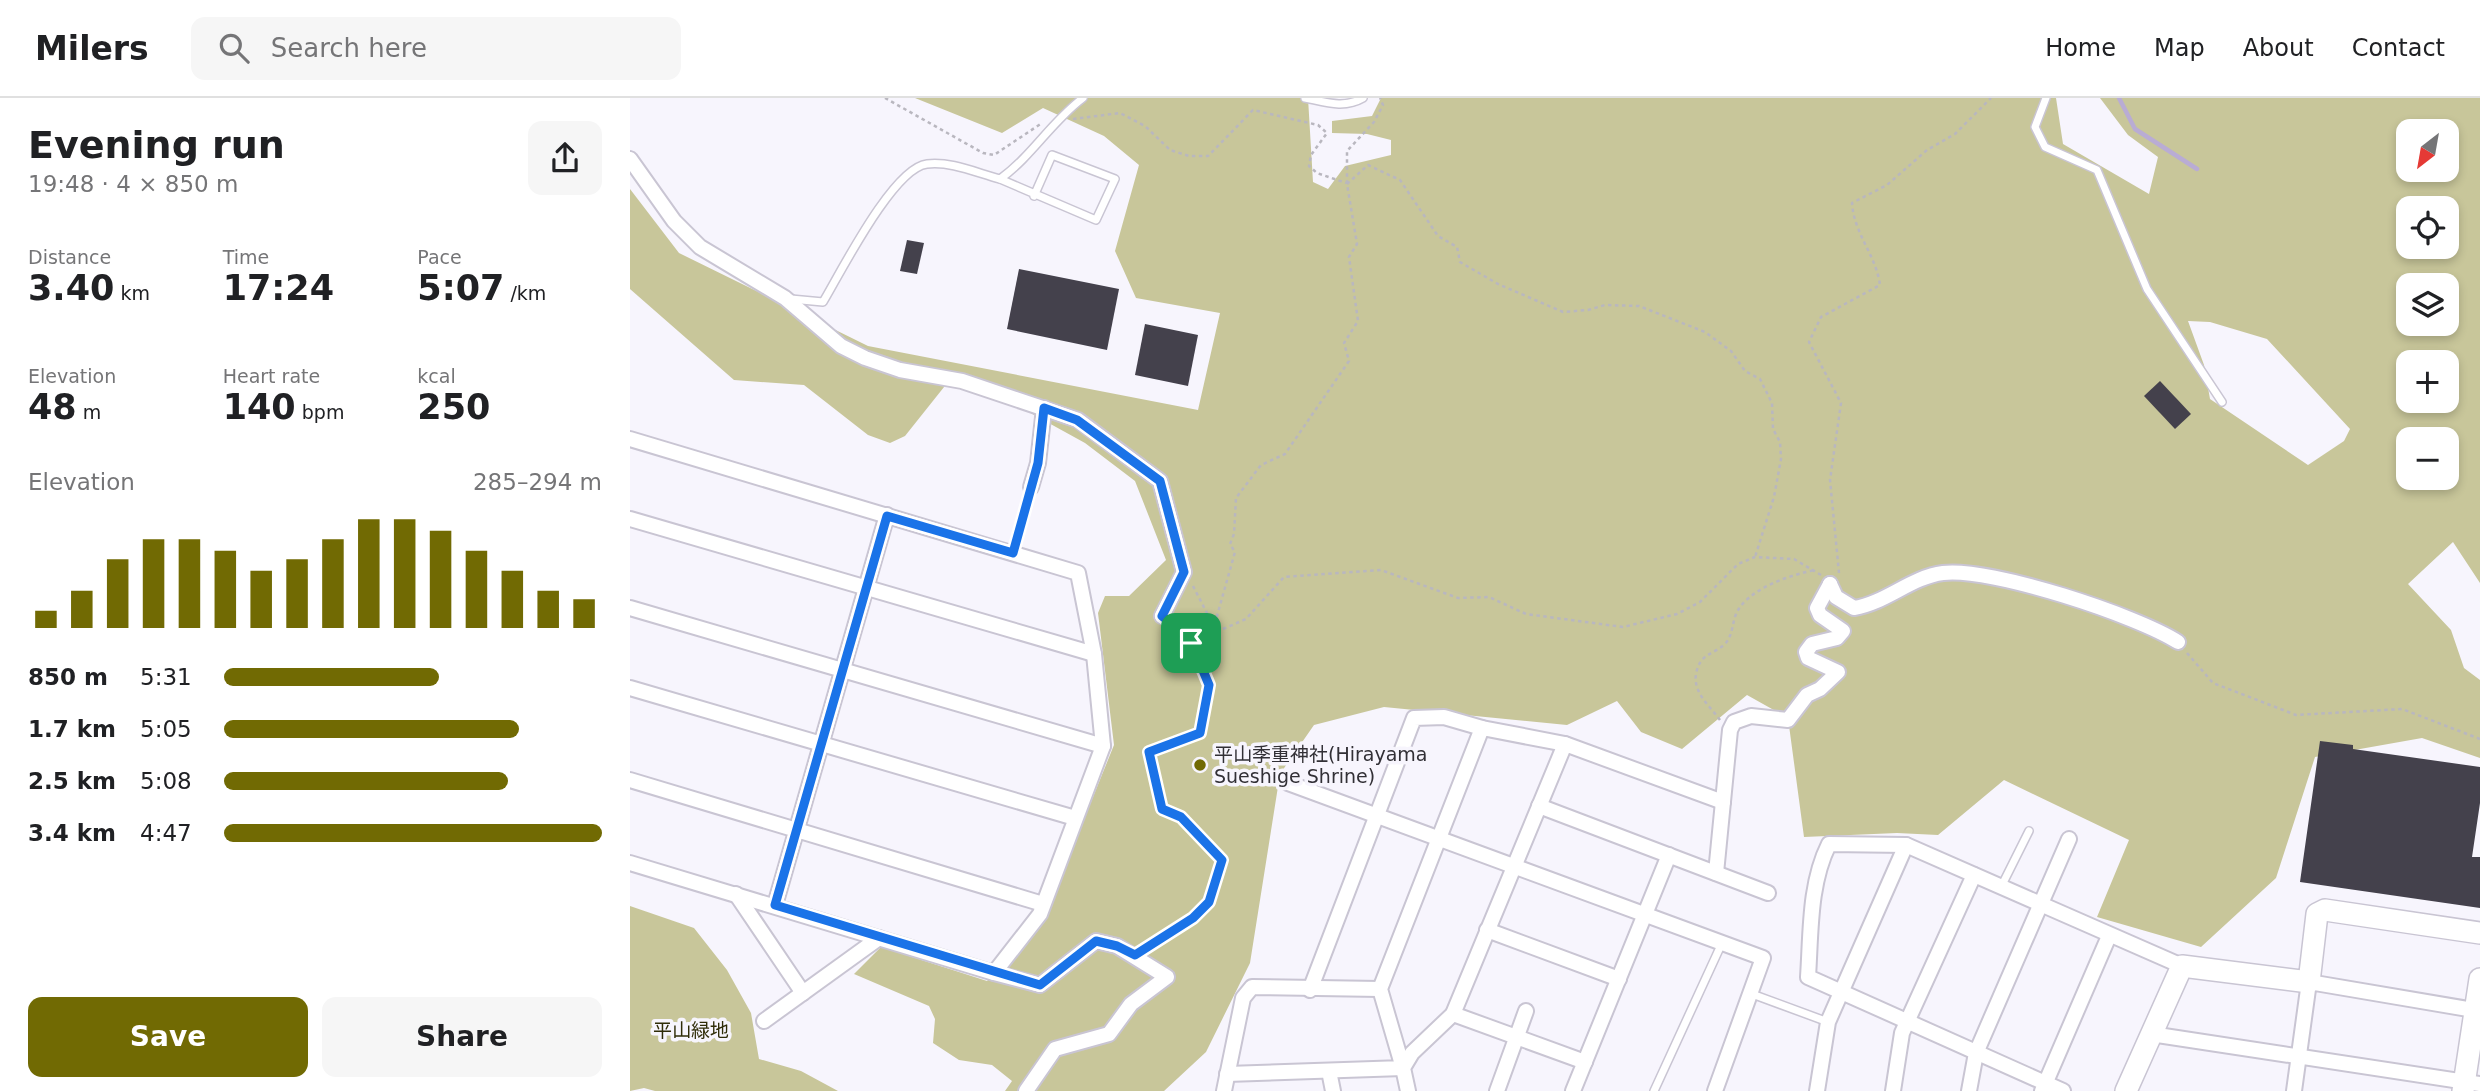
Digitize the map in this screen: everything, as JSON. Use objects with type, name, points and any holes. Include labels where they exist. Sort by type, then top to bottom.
[{"type":"street","points":[[630,159],[674,221],[700,247],[786,298],[841,346],[900,370],[961,381],[1077,420],[1160,481],[1184,572],[1162,616]]},
{"type":"street","points":[[1031,487],[1038,463],[1044,408]]},
{"type":"street","points":[[630,439],[1078,573],[1094,654],[1103,746],[1040,914],[993,973]]},
{"type":"street","points":[[775,905],[887,516]]},
{"type":"street","points":[[630,519],[1094,654]]},
{"type":"street","points":[[1716,873],[1730,730],[1739,718],[1751,716],[1788,720],[1807,695],[1836,677],[1838,672],[1818,664],[1808,657],[1806,652],[1811,644],[1837,638],[1843,631],[1819,615],[1817,608],[1830,584],[1842,600],[1854,608],[1872,605],[1942,573],[1976,572],[2073,600],[2162,631],[2178,642]]},
{"type":"street","points":[[630,608],[1103,746]]},
{"type":"street","points":[[630,688],[1075,818]]},
{"type":"street","points":[[1310,990],[1415,718],[1444,717],[1482,728],[1565,744],[1723,802]]},
{"type":"street","points":[[1408,1091],[1380,989],[1482,728]]},
{"type":"street","points":[[1403,1068],[1412,1053],[1453,1014],[1565,744]]},
{"type":"street","points":[[630,780],[1043,904]]},
{"type":"street","points":[[1287,783],[1763,958],[1715,1091]]},
{"type":"street","points":[[1539,806],[1768,893]]},
{"type":"street","points":[[1969,1091],[1976,1053],[2070,839]]},
{"type":"street","points":[[2063,1091],[2042,1087],[1976,1053],[1808,977],[1812,903],[1822,858],[1829,844],[1906,845],[2182,966],[2309,982],[2477,1011]]},
{"type":"street","points":[[1817,1091],[1828,1022],[1906,845]]},
{"type":"street","points":[[1573,1091],[1669,855]]},
{"type":"street","points":[[630,863],[1040,985],[1096,941],[1117,946],[1135,955],[1167,977],[1131,1004],[1109,1034],[1055,1049],[1026,1091]]},
{"type":"street","points":[[1893,1091],[1902,1032],[1974,875]]},
{"type":"street","points":[[736,894],[803,993]]},
{"type":"street","points":[[2294,1091],[2317,914],[2325,910],[2480,933]]},
{"type":"street","points":[[1488,930],[1619,979]]},
{"type":"street","points":[[2042,1087],[2109,936]]},
{"type":"street","points":[[764,1021],[879,938]]},
{"type":"street","points":[[2126,1091],[2182,966]]},
{"type":"street","points":[[2151,1034],[2300,1056],[2469,1086],[2480,979]]},
{"type":"street","points":[[1224,1091],[1243,998],[1252,986],[1310,990],[1380,989]]},
{"type":"street","points":[[1497,1091],[1526,1011]]},
{"type":"street","points":[[1453,1014],[1585,1062]]},
{"type":"street","points":[[1227,1074],[1403,1068]]},
{"type":"street","points":[[1329,1071],[1333,1091]]},
{"type":"lane","points":[[1000,179],[1019,165],[1054,121],[1083,98]]},
{"type":"lane","points":[[1305,98],[1353,104],[1363,98]]},
{"type":"lane","points":[[2046,98],[2035,127],[2045,147],[2097,170],[2147,289],[2222,402]]},
{"type":"lane","points":[[786,298],[822,302],[892,188],[912,169],[927,163],[945,164],[1000,179],[1034,196],[1096,220],[1115,179],[1052,155],[1034,196]]},
{"type":"lane","points":[[2001,887],[2029,831]]},
{"type":"lane","points":[[1654,1091],[1722,943]]},
{"type":"lane","points":[[1752,994],[1828,1022]]},
{"type":"path","points":[[885,98],[983,153],[994,155],[1037,124],[1120,113],[1145,126],[1170,150],[1189,156],[1208,156],[1253,110],[1318,125],[1326,133],[1311,155],[1309,166],[1317,173],[1347,184]]},
{"type":"path","points":[[1184,572],[1209,617],[1217,616],[1235,552],[1230,544],[1234,534],[1236,498],[1261,465],[1285,454],[1349,361],[1344,343],[1358,321],[1349,257],[1357,244],[1347,184],[1347,151],[1374,122],[1383,105],[1380,98]]},
{"type":"path","points":[[1842,600],[1830,480],[1841,403],[1809,342],[1821,317],[1880,285],[1878,268],[1853,223],[1852,204],[1887,185],[1927,150],[1955,134],[1991,98]]},
{"type":"path","points":[[1347,184],[1368,165],[1400,180],[1438,236],[1457,247],[1460,262],[1498,284],[1563,312],[1588,310],[1605,304],[1639,306],[1705,332],[1731,351],[1745,371],[1760,379],[1772,403],[1773,429],[1780,442],[1777,484],[1755,557]]},
{"type":"path","points":[[1013,553],[1031,487]]},
{"type":"path","points":[[1191,643],[1246,619],[1284,578],[1381,570],[1458,598],[1489,597],[1525,614],[1623,627],[1677,614],[1689,608],[1700,602],[1738,564],[1755,557],[1794,559],[1815,570],[1830,584]]},
{"type":"path","points":[[1730,730],[1700,695],[1696,676],[1701,661],[1711,650],[1723,646],[1731,635],[1735,615],[1747,600],[1760,590],[1815,570]]},
{"type":"path","points":[[1135,955],[1193,918],[1209,902],[1222,860],[1181,817],[1162,809],[1149,752],[1200,733],[1209,685],[1191,643],[1162,616]]},
{"type":"path","points":[[2178,642],[2213,683],[2296,715],[2402,709],[2480,739]]},
{"type":"green space","points":[[915,98],[1308,98],[1313,182],[1328,189],[1345,166],[1391,155],[1391,140],[1367,134],[1332,133],[1332,121],[1372,116],[1381,98],[2056,98],[2063,144],[2149,194],[2158,157],[2128,135],[2100,98],[2480,98],[2480,583],[2453,542],[2408,584],[2451,630],[2464,668],[2480,680],[2480,758],[2422,738],[2315,757],[2276,878],[2201,947],[2097,917],[2129,840],[2004,780],[1938,835],[1897,833],[1804,837],[1788,718],[1747,695],[1682,749],[1641,732],[1617,701],[1567,725],[1384,707],[1314,725],[1280,774],[1250,963],[1206,1052],[1164,1091],[1005,1091],[1012,1081],[992,1065],[959,1060],[933,1043],[935,1019],[929,1006],[854,974],[881,947],[987,981],[1040,928],[1114,745],[1098,613],[1105,596],[1129,596],[1166,560],[1135,481],[1085,443],[956,372],[905,436],[890,443],[868,435],[804,385],[734,380],[630,289],[630,189],[679,253],[868,346],[1198,410],[1220,313],[1136,298],[1115,251],[1139,165],[1104,136],[1043,108],[1002,133]],"holes":[[[2188,321],[2210,322],[2267,339],[2350,429],[2344,441],[2308,465],[2210,399],[2204,365]]]},
{"type":"green space","name":"平山緑地","points":[[630,906],[694,928],[727,970],[751,1013],[759,1059],[801,1071],[838,1091],[655,1091],[644,1088],[630,1091]]},
{"type":"building","points":[[907,240],[924,243],[917,274],[900,271]]},
{"type":"building","points":[[1019,269],[1119,289],[1107,350],[1007,329]]},
{"type":"building","points":[[1145,324],[1198,335],[1188,386],[1135,375]]},
{"type":"building","points":[[2160,381],[2191,414],[2175,429],[2144,396]]},
{"type":"building","points":[[2320,741],[2353,745],[2353,749],[2480,767],[2480,803],[2472,857],[2480,857],[2480,908],[2300,882]]},
{"type":"waterway","points":[[2119,98],[2135,129],[2197,169]]},
{"type":"place","name":"平山季重神社(Hirayama Sueshige Shrine)","points":[[1200,765]]},
{"type":"route","points":[[1044,408],[1077,420],[1160,481],[1184,572],[1162,616],[1190,639],[1191,643],[1209,685],[1200,733],[1149,752],[1162,809],[1181,817],[1222,860],[1209,902],[1193,918],[1135,955],[1117,946],[1096,941],[1040,985],[775,905],[887,516],[1013,553],[1038,463],[1044,408]]}]
